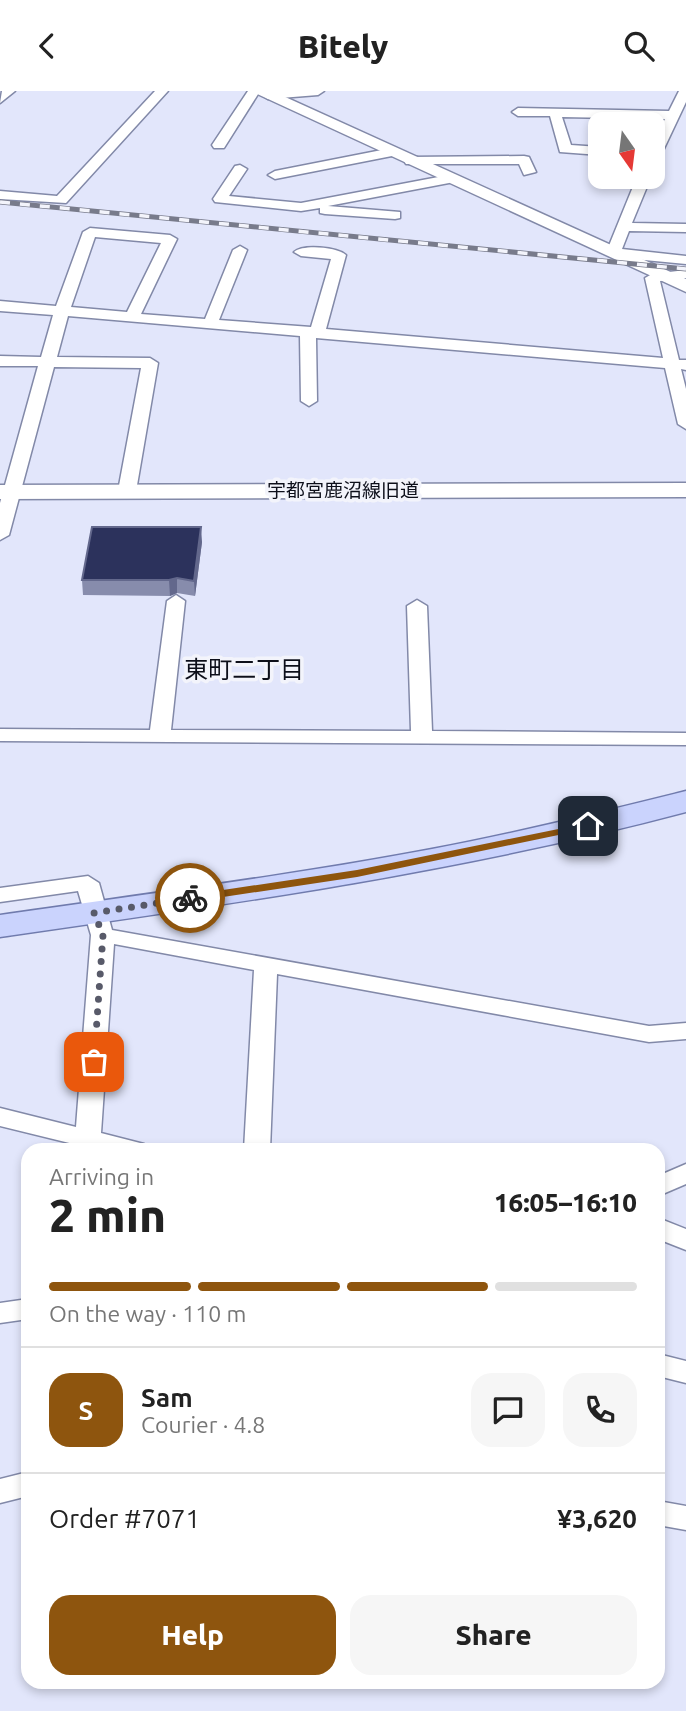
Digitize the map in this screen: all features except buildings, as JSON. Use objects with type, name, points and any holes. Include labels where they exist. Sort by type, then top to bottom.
[{"type":"main road","points":[[0,926],[98,924],[457,855],[686,801]]},
{"type":"street","points":[[0,99],[9,91]]},
{"type":"street","points":[[0,195],[61,200],[162,91]]},
{"type":"street","points":[[260,92],[318,91]]},
{"type":"street","points":[[665,128],[685,91]]},
{"type":"street","points":[[219,145],[260,92]]},
{"type":"street","points":[[260,92],[686,286]]},
{"type":"street","points":[[518,113],[670,117],[686,120]]},
{"type":"street","points":[[555,113],[565,149],[588,150]]},
{"type":"street","points":[[275,175],[392,152]]},
{"type":"street","points":[[411,161],[524,160],[529,172]]},
{"type":"street","points":[[240,169],[220,199],[365,215],[395,215]]},
{"type":"street","points":[[301,207],[449,179]]},
{"type":"street","points":[[613,253],[639,189]]},
{"type":"street","points":[[623,227],[686,229]]},
{"type":"street","points":[[0,535],[6,492],[50,361],[62,310],[90,232],[170,239],[133,315]]},
{"type":"street","points":[[211,322],[240,250]]},
{"type":"street","points":[[301,252],[339,255],[313,331],[309,401]]},
{"type":"street","points":[[613,253],[686,260]]},
{"type":"street","points":[[686,274],[652,278],[678,365],[686,424]]},
{"type":"street","points":[[0,306],[133,315],[678,365]]},
{"type":"street","points":[[0,361],[150,363],[127,491]]},
{"type":"street","name":"宇都宮鹿沼線旧道","points":[[6,492],[686,490]]},
{"type":"street","points":[[160,736],[176,601]]},
{"type":"street","points":[[417,606],[422,737]]},
{"type":"street","points":[[0,735],[686,739]]},
{"type":"street","points":[[0,895],[88,883],[98,924],[88,1139]]},
{"type":"street","points":[[98,924],[266,965],[649,1034],[686,1031]]},
{"type":"street","points":[[257,1143],[266,965]]},
{"type":"street","points":[[0,1117],[105,1143]]},
{"type":"street","points":[[665,1184],[686,1173]]},
{"type":"street","points":[[665,1231],[686,1240]]},
{"type":"street","points":[[0,1313],[21,1310]]},
{"type":"street","points":[[665,1367],[686,1372]]},
{"type":"street","points":[[0,1491],[21,1486]]},
{"type":"street","points":[[665,1514],[686,1518]]},
{"type":"railway","points":[[0,202],[686,269]]},
{"type":"way so far","points":[[94,1062],[103,935],[94,913],[190,898]]},
{"type":"district","name":"東町二丁目","points":[[244,669]]},
{"type":"route","points":[[190,898],[357,873],[588,826]]}]
